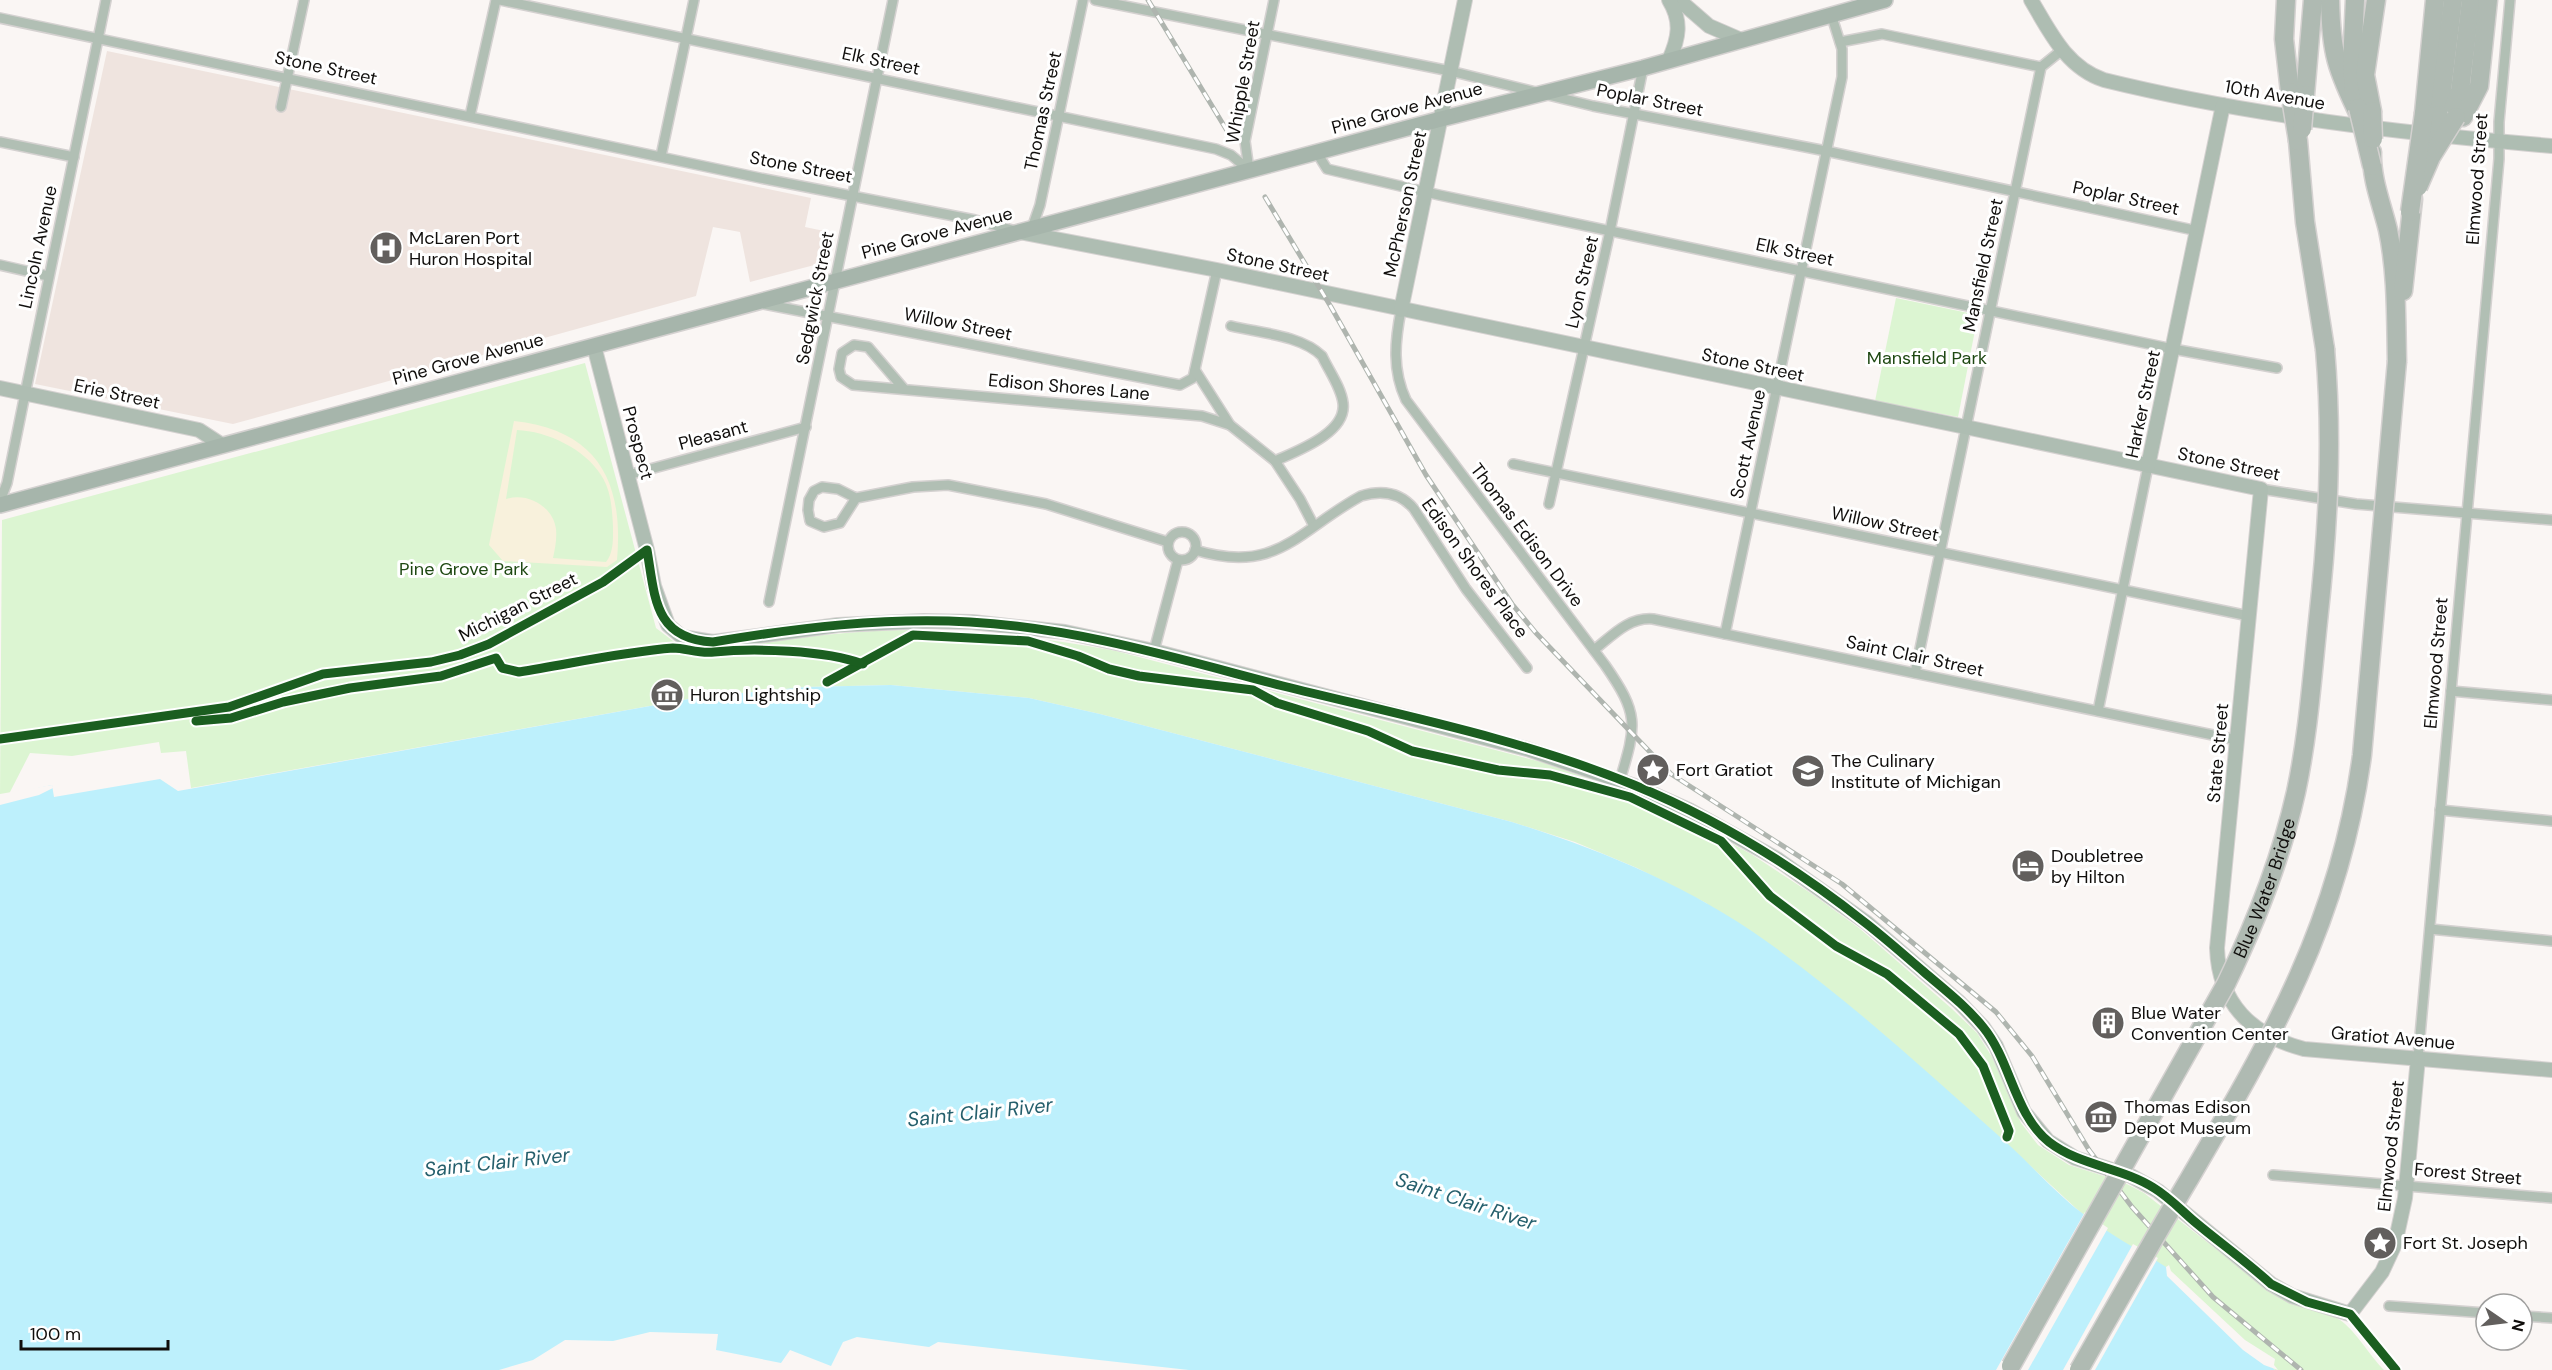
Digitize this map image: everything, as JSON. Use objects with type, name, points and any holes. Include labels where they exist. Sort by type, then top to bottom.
[{"type":"highway","points":[[2275,0],[2286,52],[2298,93]]},
{"type":"highway","points":[[2286,0],[2286,52]]},
{"type":"highway","points":[[2295,0],[2299,165]]},
{"type":"highway","points":[[2299,165],[2298,93],[2304,0]]},
{"type":"highway","points":[[2298,93],[2313,0]]},
{"type":"highway","points":[[2330,0],[2332,47],[2344,87],[2361,108]]},
{"type":"highway","points":[[2340,0],[2343,49],[2361,108]]},
{"type":"highway","points":[[2355,0],[2352,64],[2389,241],[2395,298],[2397,361]]},
{"type":"highway","points":[[2361,108],[2358,75],[2366,0]]},
{"type":"highway","points":[[2361,108],[2376,0]]},
{"type":"highway","points":[[2427,0],[2441,115]]},
{"type":"highway","points":[[2435,0],[2441,115]]},
{"type":"highway","points":[[2441,115],[2444,0]]},
{"type":"highway","points":[[2426,159],[2441,115],[2453,0]]},
{"type":"highway","points":[[2079,1370],[2281,1018],[2311,952],[2331,897],[2354,806],[2361,765],[2411,206],[2452,89],[2462,0]]},
{"type":"highway","points":[[2441,115],[2462,84],[2470,0]]},
{"type":"highway","points":[[2441,115],[2471,83],[2479,0]]},
{"type":"highway","points":[[2441,115],[2479,86],[2488,0]]},
{"type":"highway","name":"Blue Water Bridge","points":[[2010,1368],[2226,984],[2262,903],[2295,793],[2304,748],[2324,563],[2331,451],[2325,349],[2299,165]]},
{"type":"main road","name":"Pine Grove Avenue","points":[[0,503],[1317,153],[1441,118],[1643,68],[1739,39],[1885,0]]},
{"type":"street","name":"Lincoln Avenue","points":[[0,503],[7,483],[26,393],[106,0]]},
{"type":"street","points":[[282,107],[304,0]]},
{"type":"street","points":[[470,116],[496,0]]},
{"type":"street","name":"Elk Street","points":[[500,0],[1216,149],[1231,155],[1249,170]]},
{"type":"street","points":[[661,156],[694,0]]},
{"type":"street","name":"Sedgwick Street","points":[[769,602],[807,428],[893,0]]},
{"type":"street","name":"Thomas Street","points":[[1026,230],[1041,206],[1083,0]]},
{"type":"street","name":"Poplar Street","points":[[1095,0],[1267,36],[1450,70],[1633,114],[2016,191],[2198,231]]},
{"type":"street","name":"Whipple Street","points":[[1249,170],[1245,141],[1274,0]]},
{"type":"street","name":"McPherson Street","points":[[1401,310],[1465,0]]},
{"type":"street","points":[[1669,0],[1676,11],[1678,25],[1669,60]]},
{"type":"street","points":[[1679,0],[1709,26],[1739,39]]},
{"type":"street","name":"10th Avenue","points":[[2031,0],[2062,50],[2078,66],[2100,78],[2223,105],[2350,126],[2552,146]]},
{"type":"street","name":"Elmwood Street","points":[[2350,1314],[2382,1272],[2395,1244],[2406,1198],[2468,513],[2510,0]]},
{"type":"street","name":"Scott Avenue","points":[[1725,634],[1842,77],[1843,56],[1831,14]]},
{"type":"street","name":"Stone Street","points":[[0,18],[2261,489],[2338,502],[2552,520]]},
{"type":"street","points":[[1840,42],[1882,34],[2042,67],[2062,50]]},
{"type":"street","name":"Mansfield Street","points":[[1915,673],[2042,67]]},
{"type":"street","name":"Lyon Street","points":[[1548,504],[1610,231],[1643,68]]},
{"type":"street","name":"Harker Street","points":[[2098,711],[2223,105]]},
{"type":"street","points":[[0,142],[74,158]]},
{"type":"street","name":"Elk Street","points":[[1317,153],[1327,169],[1427,192],[2173,349],[2277,368]]},
{"type":"street","points":[[0,265],[48,276]]},
{"type":"street","points":[[1195,370],[1217,270]]},
{"type":"street","name":"Willow Street","points":[[756,302],[1180,385],[1193,378],[1195,370]]},
{"type":"street","name":"Thomas Edison Drive","points":[[1401,310],[1395,356],[1398,376],[1406,400],[1622,689],[1632,717],[1634,735],[1620,780]]},
{"type":"street","points":[[1231,326],[1304,344],[1317,351],[1322,356],[1342,396],[1342,417],[1334,429],[1275,461]]},
{"type":"street","name":"Edison Shores Lane","points":[[904,389],[868,347],[854,345],[842,353],[839,369],[841,377],[853,385],[1202,416],[1230,425],[1255,442],[1275,461],[1300,499],[1314,526]]},
{"type":"street","name":"Prospect","points":[[594,346],[662,614],[672,630],[682,637],[713,642],[838,626],[924,621],[1047,630],[1154,651]]},
{"type":"street","name":"Edison Shores Lane","points":[[1195,370],[1230,425]]},
{"type":"street","name":"Erie Street","points":[[0,388],[199,430],[222,445]]},
{"type":"street","name":"Pleasant","points":[[628,475],[807,428]]},
{"type":"street","name":"Willow Street","points":[[1513,464],[2249,616]]},
{"type":"street","points":[[856,498],[840,523],[824,527],[810,521],[809,500],[814,491],[822,487],[838,489],[856,498],[914,486],[948,485],[1046,504],[1168,542]]},
{"type":"street","name":"State Street","points":[[2241,1015],[2228,998],[2219,978],[2217,948],[2261,489]]},
{"type":"street","name":"Edison Shores Place","points":[[1195,550],[1226,558],[1256,558],[1286,547],[1361,496],[1382,492],[1403,499],[1423,520],[1466,589],[1527,668]]},
{"type":"street","points":[[1179,532],[1188,534],[1195,541],[1195,550],[1190,557],[1178,560],[1170,555],[1168,542],[1179,532]]},
{"type":"street","name":"Michigan Street","points":[[0,739],[229,707],[323,675],[431,662],[479,648],[603,582],[647,550]]},
{"type":"street","points":[[1178,560],[1154,651],[1527,749],[1620,780],[1689,810],[1755,846],[1819,887],[1867,924],[1959,1002],[1983,1027],[2008,1071],[2024,1112],[2038,1130],[2066,1152],[2131,1176],[2158,1191],[2271,1284],[2292,1296],[2350,1314],[2396,1370]]},
{"type":"street","name":"Saint Clair Street","points":[[1594,650],[1624,626],[1637,620],[1676,623],[2237,740]]},
{"type":"street","points":[[2451,691],[2552,700]]},
{"type":"street","points":[[2440,810],[2552,821]]},
{"type":"street","points":[[2430,929],[2552,941]]},
{"type":"street","name":"Gratiot Avenue","points":[[2241,1015],[2276,1040],[2304,1049],[2552,1070]]},
{"type":"street","name":"Forest Street","points":[[2273,1174],[2552,1198]]},
{"type":"street","points":[[2389,1306],[2474,1312]]},
{"type":"street","points":[[2534,1317],[2552,1318]]},
{"type":"shaded area","name":"McLaren Port Huron Hospital","points":[[107,51],[811,198],[805,227],[829,232],[822,263],[750,282],[740,232],[713,227],[696,296],[233,424],[35,384]]},
{"type":"green space","name":"Mansfield Park","points":[[1896,298],[1978,315],[1958,417],[1875,401]]},
{"type":"green space","name":"Pine Grove Park","points":[[585,363],[656,628],[677,644],[695,650],[829,634],[904,630],[995,634],[1056,641],[1116,651],[1541,762],[1616,788],[1686,819],[1751,854],[1859,928],[1977,1033],[1992,1057],[2021,1123],[2038,1145],[2069,1165],[2123,1182],[2144,1193],[2274,1294],[2340,1320],[2384,1370],[2275,1370],[2112,1235],[2080,1212],[2010,1147],[1706,903],[1637,868],[1575,842],[1512,822],[1100,714],[1029,698],[891,685],[806,687],[700,697],[191,788],[186,751],[161,753],[159,742],[72,756],[30,753],[9,794],[0,796],[2,520]]},
{"type":"sand","points":[[514,421],[543,426],[567,436],[585,448],[600,465],[610,484],[616,507],[617,560],[607,567],[503,561],[489,545]],"holes":[[[517,430],[529,431],[564,443],[585,457],[601,475],[609,493],[613,526],[612,550],[606,562],[553,558],[556,529],[550,514],[530,499],[522,497],[506,499]]]},
{"type":"water","name":"Saint Clair River","points":[[891,685],[1029,698],[1100,714],[1512,822],[1612,857],[1644,871],[1737,921],[1798,964],[1950,1092],[2072,1205],[2102,1228],[2166,1267],[2169,1273],[2275,1370],[1189,1370],[938,1342],[929,1347],[857,1337],[843,1342],[831,1366],[790,1350],[781,1363],[716,1350],[718,1334],[650,1332],[613,1341],[565,1340],[533,1360],[499,1370],[0,1370],[0,796],[52,785],[54,797],[160,779],[178,791],[700,697],[806,687]]},
{"type":"pier","points":[[52,785],[53,788],[39,795],[0,805],[0,794]]},
{"type":"pier","points":[[2085,1212],[2108,1228],[2028,1370],[1996,1370]]},
{"type":"pier","points":[[2133,1244],[2158,1258],[2095,1370],[2063,1370]]},
{"type":"pier","points":[[2169,1265],[2171,1271],[2245,1340],[2275,1359],[2274,1365],[2278,1370],[2264,1365],[2243,1350],[2167,1276],[2166,1267]]},
{"type":"railway","points":[[1148,0],[1229,134]]},
{"type":"railway","points":[[1265,197],[1331,307],[1426,475],[1512,604],[1536,633],[1671,774],[1842,884],[1996,1012],[2032,1056],[2089,1150],[2132,1207],[2213,1297],[2301,1370]]},
{"type":"cycle path","points":[[0,739],[229,707],[323,674],[431,662],[460,655],[489,644],[603,582],[647,550],[652,584],[661,612],[668,624],[679,633],[694,639],[713,642],[776,632],[873,622],[938,621],[1010,625],[1089,638],[1167,655],[1460,729],[1548,754],[1665,798],[1724,828],[1809,881],[1879,933],[1976,1019],[2000,1055],[2028,1117],[2049,1142],[2087,1162],[2128,1175],[2154,1188],[2271,1284],[2307,1302],[2350,1314],[2396,1370]]},
{"type":"cycle path","points":[[827,682],[913,635],[1028,641],[1078,656],[1109,669],[1139,676],[1253,690],[1277,703],[1368,731],[1412,751],[1498,770],[1550,775],[1630,797],[1721,841],[1770,896],[1836,946],[1887,974],[1959,1034],[1983,1066],[2009,1131],[2007,1137]]},
{"type":"cycle path","points":[[196,721],[231,718],[283,702],[350,688],[441,676],[496,658],[502,668],[519,672],[615,655],[673,648],[698,652],[789,651],[847,659],[863,664]]},
{"type":"place","name":"McLaren Port Huron Hospital","points":[[386,248]]},
{"type":"place","name":"Huron Lightship","points":[[667,695]]},
{"type":"place","name":"Fort Gratiot","points":[[1653,770]]},
{"type":"place","name":"The Culinary Institute of Michigan","points":[[1808,771]]},
{"type":"place","name":"Doubletree by Hilton","points":[[2028,866]]},
{"type":"place","name":"Blue Water Convention Center","points":[[2108,1023]]},
{"type":"place","name":"Thomas Edison Depot Museum","points":[[2101,1117]]},
{"type":"place","name":"Fort St. Joseph","points":[[2380,1243]]}]
